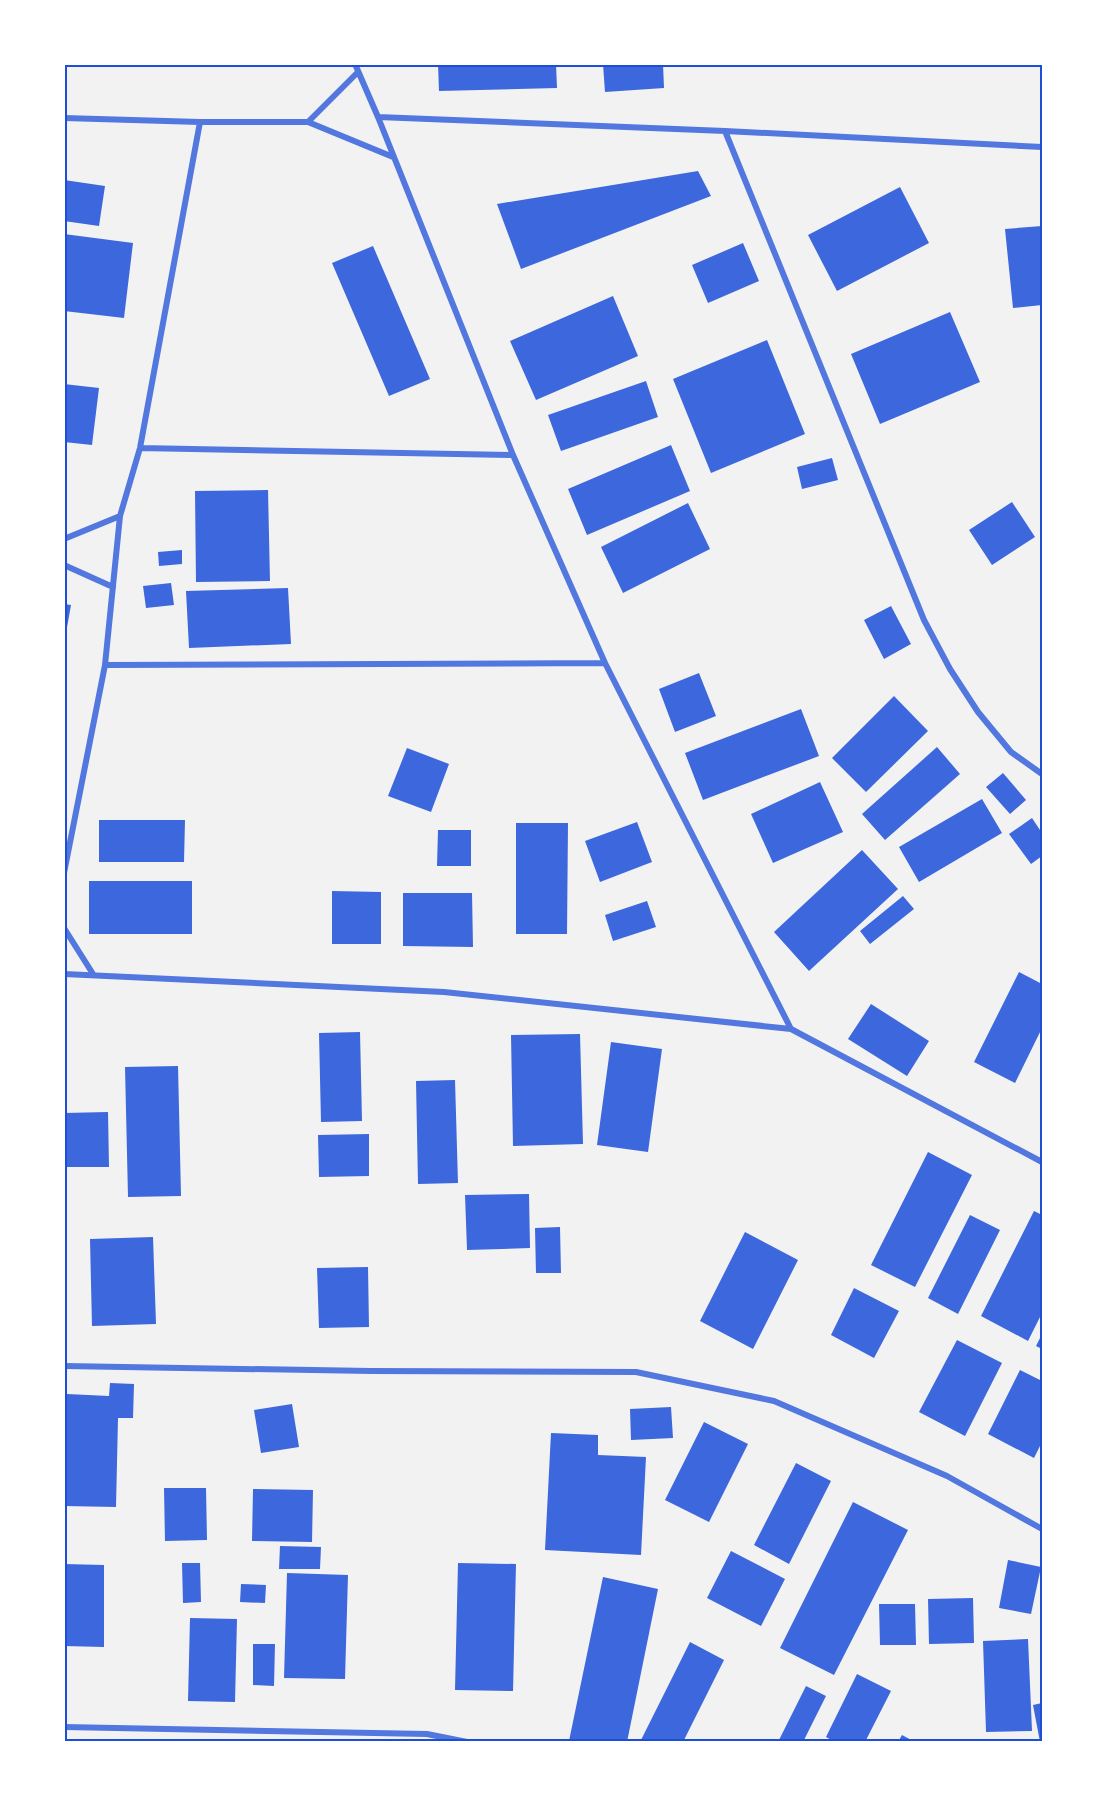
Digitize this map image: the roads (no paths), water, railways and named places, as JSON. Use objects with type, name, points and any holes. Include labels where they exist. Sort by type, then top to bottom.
[{"type":"street","points":[[355,64],[513,454],[605,663],[791,1029]]},
{"type":"street","points":[[308,122],[358,72]]},
{"type":"street","points":[[378,117],[1042,147]]},
{"type":"street","points":[[64,118],[200,123],[308,122],[393,157]]},
{"type":"street","points":[[64,873],[105,665],[120,516],[140,448],[200,123]]},
{"type":"street","points":[[725,131],[924,620],[950,669],[978,712],[1011,752],[1042,774]]},
{"type":"street","points":[[140,448],[513,454]]},
{"type":"street","points":[[64,539],[120,516]]},
{"type":"street","points":[[64,565],[113,587]]},
{"type":"street","points":[[105,665],[605,663]]},
{"type":"street","points":[[64,928],[93,974]]},
{"type":"street","points":[[64,974],[444,992],[791,1029],[1042,1162]]},
{"type":"street","points":[[64,1366],[636,1372],[774,1401],[947,1476],[1042,1529]]},
{"type":"street","points":[[64,1727],[427,1734],[467,1742]]}]
